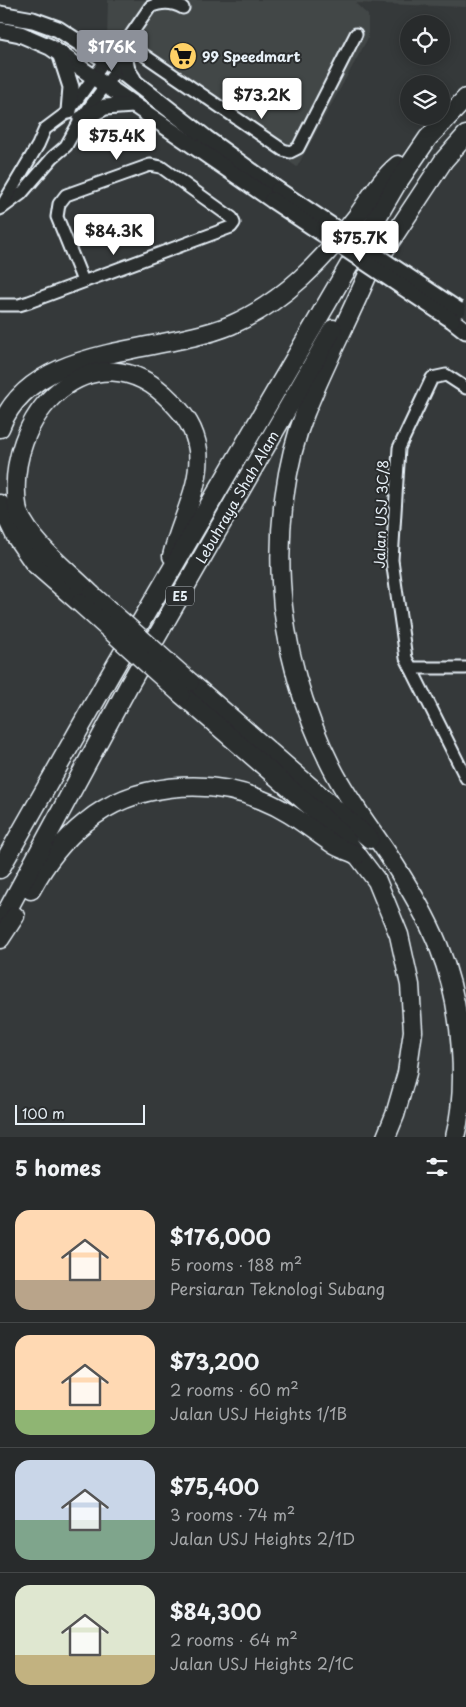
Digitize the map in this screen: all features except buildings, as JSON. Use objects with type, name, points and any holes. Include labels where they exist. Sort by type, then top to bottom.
[{"type":"highway","name":"Lebuhraya Shah Alam","points":[[0,869],[342,273],[396,185],[428,138],[466,98]]},
{"type":"highway","name":"Lebuhraya Shah Alam","points":[[0,924],[134,677],[337,322],[444,160],[466,136]]},
{"type":"highway","points":[[0,428],[5,415],[29,386],[74,362],[188,339],[231,324],[272,303],[308,274],[334,246],[394,168],[428,138]]},
{"type":"highway","points":[[368,274],[305,414],[289,466],[283,519],[281,581],[287,638],[310,719],[332,770],[387,854],[429,924],[444,957],[453,987],[459,1022],[462,1069],[455,1137]]},
{"type":"highway","points":[[85,599],[33,536],[18,514],[9,490],[7,463],[14,432],[36,400],[68,378],[103,371],[135,376],[161,390],[188,419],[198,449],[196,482],[176,538],[168,576]]},
{"type":"highway","points":[[0,504],[16,537],[34,563],[85,599],[185,688],[340,832],[377,881],[399,935],[410,985],[413,1031],[407,1073],[395,1115],[386,1137]]},
{"type":"highway","points":[[185,688],[387,854]]},
{"type":"highway","points":[[0,939],[60,847],[86,822],[114,804],[150,792],[186,786],[225,788],[261,799],[291,813],[334,845],[358,855]]},
{"type":"main road","points":[[0,14],[33,20],[58,29],[84,46],[118,55],[136,85]]},
{"type":"main road","points":[[0,30],[20,34],[60,53],[133,105],[459,315],[466,331]]},
{"type":"main road","points":[[84,46],[118,55],[136,85],[275,195]]},
{"type":"main road","points":[[60,53],[71,87],[75,115],[105,107],[133,105]]},
{"type":"street","points":[[0,209],[21,194],[53,157],[66,146],[75,115],[94,77],[118,55],[150,7],[159,3],[174,3],[182,8]]},
{"type":"street","points":[[118,55],[283,150],[290,152],[298,148],[356,34]]},
{"type":"street","points":[[0,209],[38,145],[45,129],[75,115],[107,86],[118,55]]},
{"type":"street","points":[[0,305],[19,305],[29,302],[230,227],[234,223],[232,218],[161,167],[150,165],[139,167],[66,195],[59,204],[57,217],[83,281]]},
{"type":"street","name":"Jalan USJ 3C/8","points":[[466,388],[446,375],[432,378],[399,448],[392,560],[406,658],[466,778]]},
{"type":"street","points":[[411,668],[466,668]]},
{"type":"street","points":[[453,752],[466,752]]},
{"type":"shaded area","points":[[108,0],[466,0],[466,7],[355,3],[368,15],[368,38],[297,167],[107,38]]},
{"type":"place","name":"99 Speedmart","points":[[183,56]]}]
